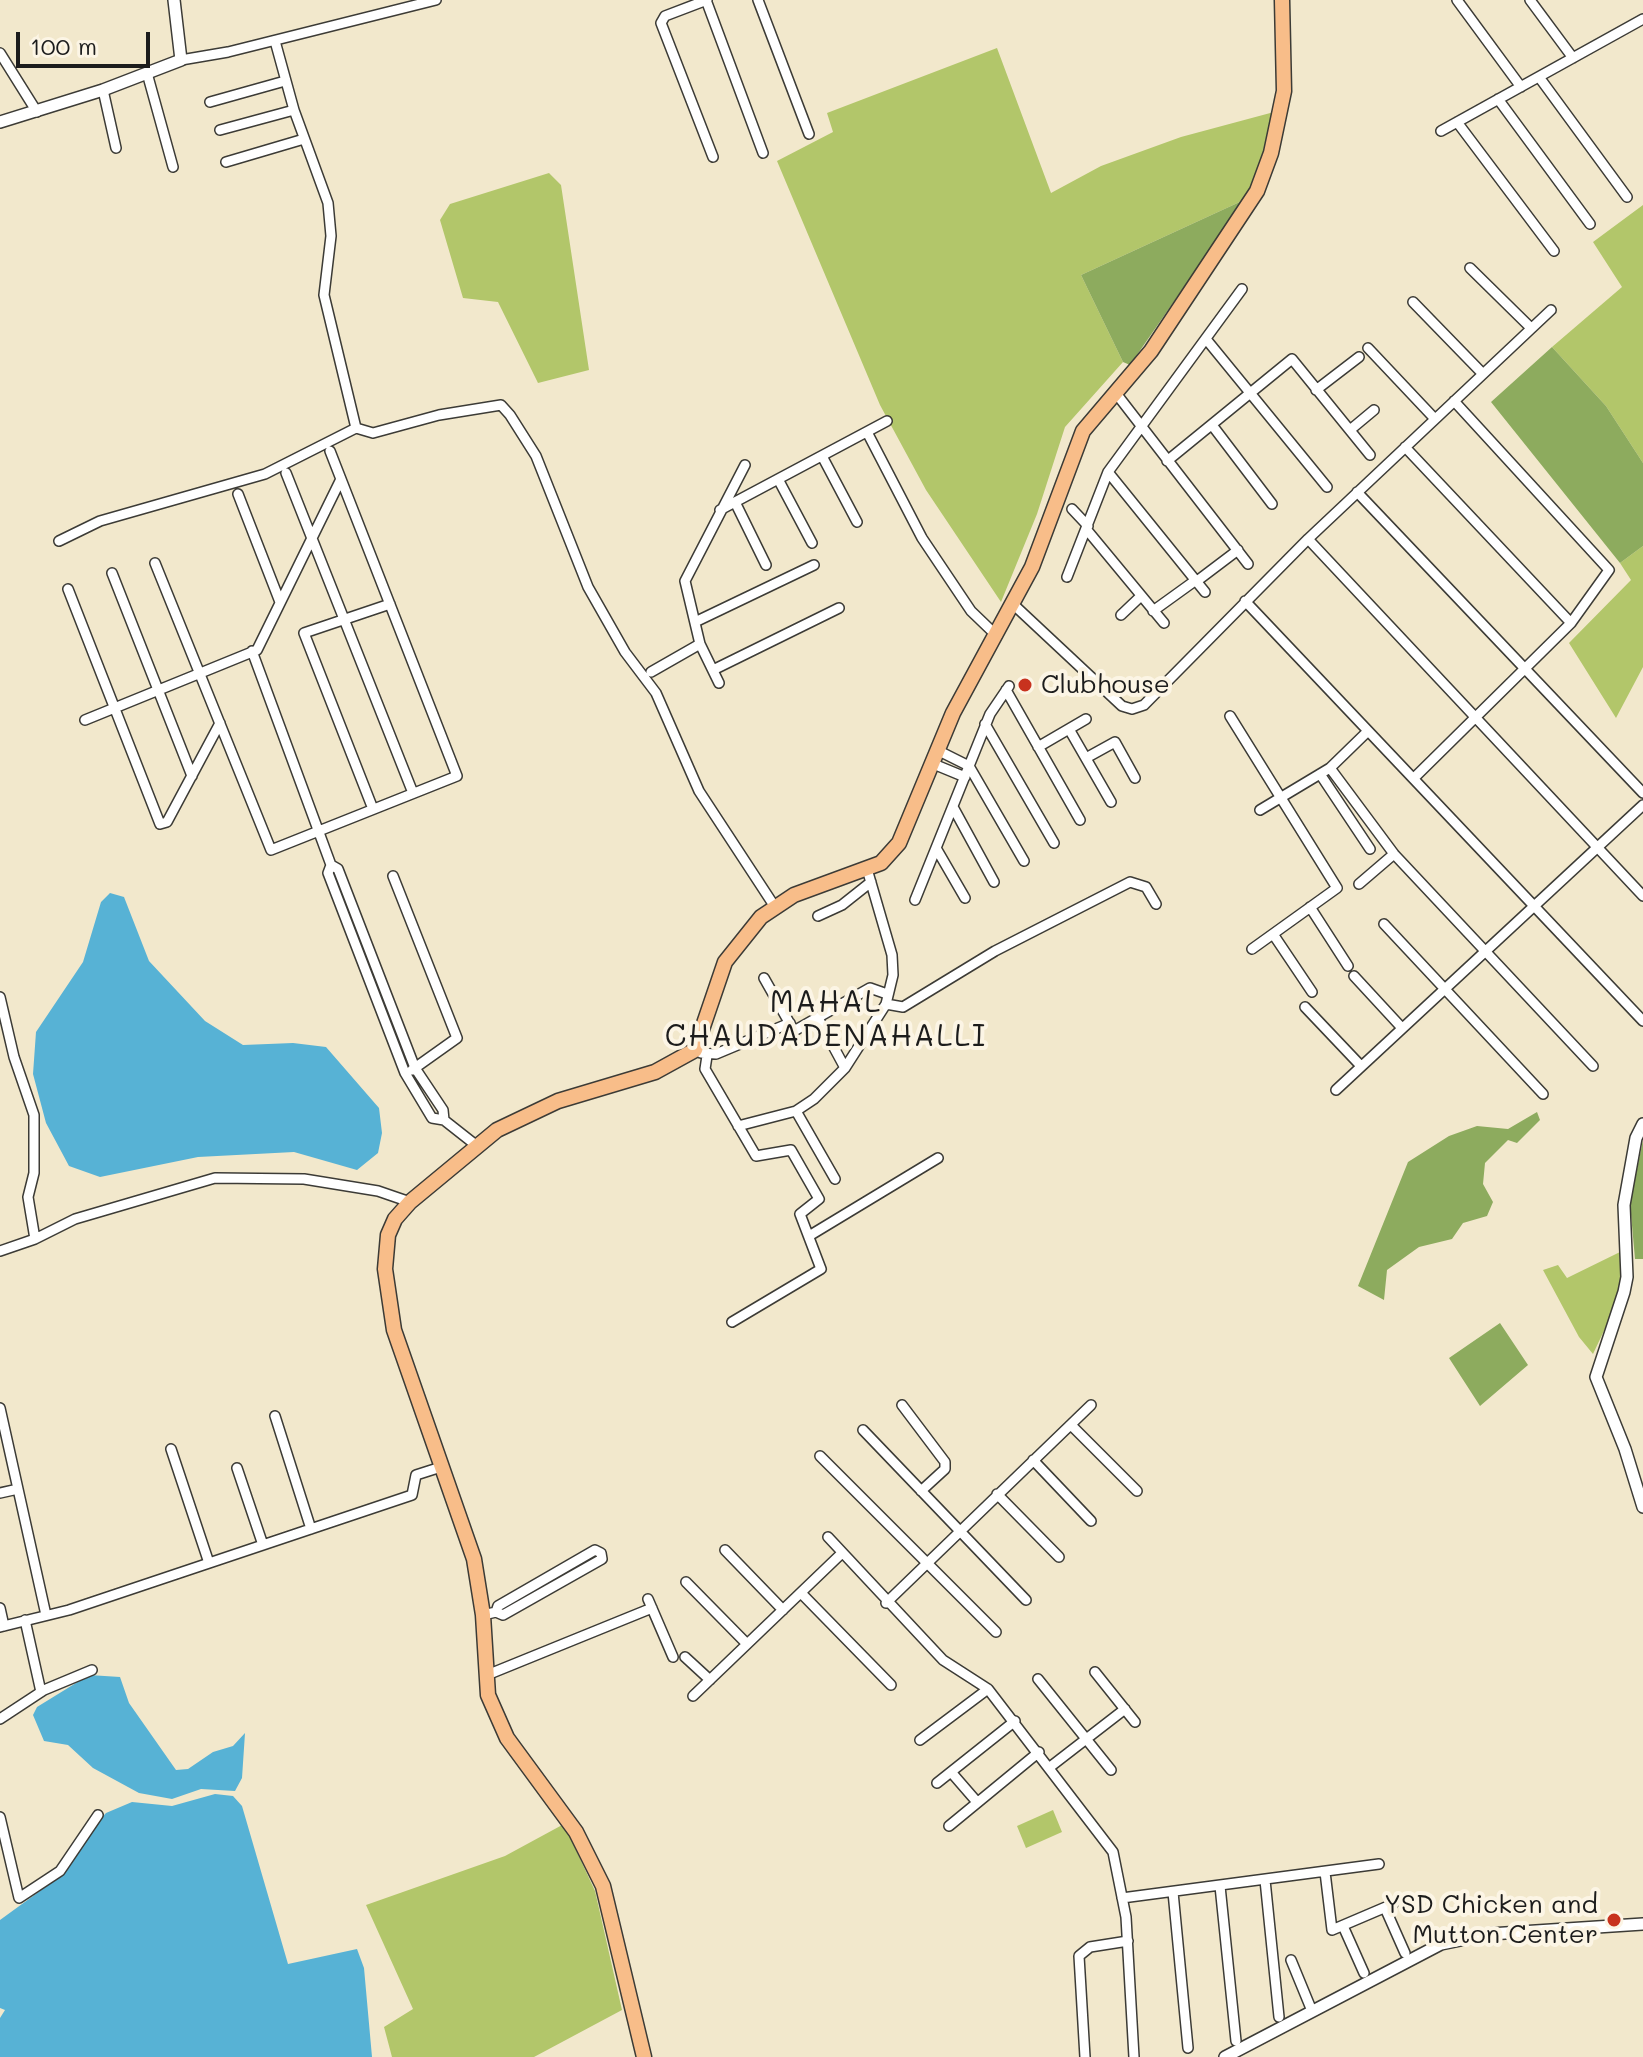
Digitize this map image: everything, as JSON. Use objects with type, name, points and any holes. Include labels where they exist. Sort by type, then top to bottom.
[{"type":"highway","points":[[644,2057],[603,1886],[576,1832],[507,1738],[488,1695],[490,1614],[474,1559],[404,1365],[386,1288],[384,1251],[388,1235],[395,1219],[410,1202],[497,1130],[537,1109],[655,1072],[701,1053],[725,962],[761,917],[794,895],[869,875],[899,843],[934,756],[1032,567],[1083,431],[1151,351],[1257,191],[1271,153],[1284,91],[1282,0]]},
{"type":"street","points":[[174,0],[181,60]]},
{"type":"street","points":[[0,122],[103,90],[181,60],[275,41],[338,22],[436,0]]},
{"type":"street","points":[[713,157],[661,23],[665,16],[706,0],[763,153]]},
{"type":"street","points":[[758,0],[809,134]]},
{"type":"street","points":[[1457,0],[1521,87]]},
{"type":"street","points":[[1530,0],[1573,58]]},
{"type":"street","points":[[1441,131],[1643,19]]},
{"type":"street","points":[[275,41],[294,110],[328,203],[331,236],[324,295],[356,428]]},
{"type":"street","points":[[0,53],[37,112]]},
{"type":"street","points":[[147,73],[173,167]]},
{"type":"street","points":[[1539,77],[1627,197]]},
{"type":"street","points":[[210,102],[285,81]]},
{"type":"street","points":[[103,90],[116,148]]},
{"type":"street","points":[[1498,99],[1590,224]]},
{"type":"street","points":[[220,130],[294,110]]},
{"type":"street","points":[[1457,122],[1554,251]]},
{"type":"street","points":[[226,162],[304,139]]},
{"type":"street","points":[[1470,268],[1531,328]]},
{"type":"street","points":[[1067,577],[1108,472],[1242,289]]},
{"type":"street","points":[[1413,302],[1483,374]]},
{"type":"street","points":[[1014,605],[1122,706],[1132,709],[1144,705],[1308,539],[1551,310]]},
{"type":"street","points":[[1206,339],[1327,487]]},
{"type":"street","points":[[1368,348],[1435,419]]},
{"type":"street","points":[[1316,390],[1359,357]]},
{"type":"street","points":[[1167,461],[1292,359],[1370,455]]},
{"type":"street","points":[[1115,392],[1248,564]]},
{"type":"street","points":[[1414,778],[1571,623],[1609,570],[1454,401]]},
{"type":"street","points":[[59,541],[100,521],[265,474],[356,428],[373,433],[439,415],[501,405],[536,456],[588,587],[625,652],[656,693],[699,791],[775,907]]},
{"type":"street","points":[[1350,430],[1374,410]]},
{"type":"street","points":[[720,510],[887,421]]},
{"type":"street","points":[[1212,425],[1272,504]]},
{"type":"street","points":[[867,432],[922,538],[971,611],[997,636]]},
{"type":"street","points":[[1405,447],[1571,623]]},
{"type":"street","points":[[155,563],[271,850],[457,776],[330,451]]},
{"type":"street","points":[[822,456],[857,522]]},
{"type":"street","points":[[719,683],[700,644],[685,581],[745,465]]},
{"type":"street","points":[[1108,472],[1205,592]]},
{"type":"street","points":[[286,473],[413,793]]},
{"type":"street","points":[[85,720],[257,650],[341,479]]},
{"type":"street","points":[[778,479],[812,543]]},
{"type":"street","points":[[1357,492],[1643,793]]},
{"type":"street","points":[[238,494],[280,602]]},
{"type":"street","points":[[735,502],[766,565]]},
{"type":"street","points":[[1072,509],[1164,623]]},
{"type":"street","points":[[1308,539],[1643,896]]},
{"type":"street","points":[[1153,611],[1238,550]]},
{"type":"street","points":[[695,622],[814,565]]},
{"type":"street","points":[[112,573],[192,776]]},
{"type":"street","points":[[68,589],[160,824],[167,822],[220,723]]},
{"type":"street","points":[[1121,615],[1141,596]]},
{"type":"street","points":[[1245,601],[1643,1021]]},
{"type":"street","points":[[373,809],[304,633],[343,617],[390,604]]},
{"type":"street","points":[[713,670],[839,608]]},
{"type":"street","points":[[651,672],[700,644]]},
{"type":"street","points":[[252,651],[320,830],[331,865],[328,873],[405,1073],[432,1118],[444,1120],[477,1146]]},
{"type":"street","points":[[915,900],[985,724],[1008,688],[1080,820]]},
{"type":"street","points":[[1230,716],[1337,888],[1252,949]]},
{"type":"street","points":[[1038,747],[1086,719]]},
{"type":"street","points":[[985,724],[1054,843]]},
{"type":"street","points":[[1069,729],[1111,802]]},
{"type":"street","points":[[1260,810],[1330,768],[1367,732]]},
{"type":"street","points":[[1086,758],[1115,742],[1135,778]]},
{"type":"street","points":[[934,756],[969,766],[1024,861]]},
{"type":"street","points":[[934,756],[965,777]]},
{"type":"street","points":[[1330,768],[1394,854],[1593,1066]]},
{"type":"street","points":[[1320,774],[1370,849]]},
{"type":"street","points":[[1336,1090],[1643,805]]},
{"type":"street","points":[[953,807],[994,882]]},
{"type":"street","points":[[936,848],[965,898]]},
{"type":"street","points":[[1359,884],[1394,854]]},
{"type":"street","points":[[331,865],[338,869],[415,1068],[443,1110],[444,1120]]},
{"type":"street","points":[[818,916],[842,905],[869,875]]},
{"type":"street","points":[[738,1126],[796,1111],[845,1068],[887,999],[893,975],[892,955],[869,875]]},
{"type":"street","points":[[393,876],[457,1038],[405,1073]]},
{"type":"street","points":[[764,978],[794,1031],[870,988],[903,1007],[995,951],[1130,882],[1146,887],[1156,904]]},
{"type":"street","points":[[1310,907],[1348,966]]},
{"type":"street","points":[[1384,924],[1543,1094]]},
{"type":"street","points":[[1273,934],[1312,992]]},
{"type":"street","points":[[1354,976],[1402,1028]]},
{"type":"street","points":[[0,997],[14,1057],[34,1115],[34,1173],[28,1197],[35,1239]]},
{"type":"street","points":[[1305,1007],[1361,1066]]},
{"type":"street","points":[[818,1018],[845,1068]]},
{"type":"street","points":[[732,1322],[821,1269],[800,1214],[819,1199],[791,1150],[756,1156],[705,1069],[701,1053],[790,1023]]},
{"type":"street","points":[[796,1111],[835,1179]]},
{"type":"street","points":[[1643,1124],[1636,1138],[1624,1205],[1624,1292],[1596,1377],[1625,1449],[1643,1507]]},
{"type":"street","points":[[809,1236],[938,1158]]},
{"type":"street","points":[[0,1251],[35,1239],[75,1219],[215,1178],[304,1179],[378,1191],[410,1202]]},
{"type":"street","points":[[902,1405],[945,1462],[945,1469],[921,1491]]},
{"type":"street","points":[[886,1603],[1091,1405]]},
{"type":"street","points":[[0,1408],[46,1615]]},
{"type":"street","points":[[275,1416],[311,1529]]},
{"type":"street","points":[[1071,1425],[1137,1491]]},
{"type":"street","points":[[863,1430],[1026,1600]]},
{"type":"street","points":[[171,1449],[209,1563]]},
{"type":"street","points":[[820,1456],[996,1632]]},
{"type":"street","points":[[1033,1460],[1091,1521]]},
{"type":"street","points":[[0,1608],[2,1626],[209,1563],[412,1495],[416,1475],[441,1467]]},
{"type":"street","points":[[237,1468],[263,1545]]},
{"type":"street","points":[[0,1493],[18,1489]]},
{"type":"street","points":[[997,1494],[1059,1557]]},
{"type":"street","points":[[828,1537],[886,1603],[943,1660],[988,1689],[1113,1852],[1128,1941],[1134,2057]]},
{"type":"street","points":[[595,1550],[601,1553],[602,1559],[503,1615],[490,1614],[498,1606],[595,1550]]},
{"type":"street","points":[[725,1550],[783,1610]]},
{"type":"street","points":[[693,1696],[841,1554]]},
{"type":"street","points":[[686,1582],[747,1644]]},
{"type":"street","points":[[801,1593],[891,1685]]},
{"type":"street","points":[[487,1675],[650,1603],[673,1657]]},
{"type":"street","points":[[25,1620],[41,1692]]},
{"type":"street","points":[[685,1657],[710,1680]]},
{"type":"street","points":[[0,1719],[41,1692],[92,1670]]},
{"type":"street","points":[[1095,1672],[1135,1722]]},
{"type":"street","points":[[1038,1679],[1111,1770]]},
{"type":"street","points":[[920,1740],[988,1689]]},
{"type":"street","points":[[1050,1767],[1125,1709]]},
{"type":"street","points":[[937,1783],[1015,1721]]},
{"type":"street","points":[[949,1826],[1039,1752]]},
{"type":"street","points":[[951,1772],[977,1802]]},
{"type":"street","points":[[0,1817],[19,1898],[60,1871],[98,1815]]},
{"type":"street","points":[[1122,1898],[1379,1864]]},
{"type":"street","points":[[1325,1872],[1330,1929],[1389,1906],[1405,1953]]},
{"type":"street","points":[[1265,1880],[1279,2017]]},
{"type":"street","points":[[1220,1886],[1236,2041]]},
{"type":"street","points":[[1173,1892],[1188,2048]]},
{"type":"street","points":[[1225,2057],[1441,1944],[1490,1934],[1643,1924]]},
{"type":"street","points":[[1343,1926],[1364,1973]]},
{"type":"street","points":[[1085,2057],[1079,1956],[1090,1947],[1128,1941]]},
{"type":"street","points":[[1291,1960],[1312,2011]]},
{"type":"green space","points":[[997,48],[1051,193],[1101,166],[1181,137],[1274,112],[1262,161],[1244,200],[1081,275],[1123,362],[1065,427],[1037,514],[1001,602],[926,490],[880,405],[777,161],[833,132],[827,113]]},
{"type":"green space","points":[[549,173],[561,185],[589,370],[538,383],[498,302],[463,298],[440,220],[450,204]]},
{"type":"green space","points":[[1244,200],[1130,365],[1123,362],[1081,275]]},
{"type":"green space","points":[[1643,205],[1643,463],[1606,406],[1552,347],[1622,287],[1593,242]]},
{"type":"green space","points":[[1552,347],[1606,406],[1643,463],[1643,546],[1620,563],[1491,402]]},
{"type":"green space","points":[[1643,546],[1643,667],[1616,718],[1569,643],[1631,580],[1620,563]]},
{"type":"green space","points":[[1537,1112],[1540,1120],[1517,1143],[1508,1140],[1485,1163],[1483,1184],[1493,1202],[1487,1216],[1463,1223],[1452,1239],[1419,1247],[1387,1270],[1384,1300],[1358,1286],[1408,1162],[1449,1136],[1477,1126],[1508,1129]]},
{"type":"green space","points":[[1643,1140],[1643,1259],[1635,1259],[1630,1203]]},
{"type":"green space","points":[[1620,1252],[1620,1283],[1610,1318],[1593,1354],[1579,1337],[1543,1270],[1558,1265],[1567,1278]]},
{"type":"green space","points":[[1500,1323],[1528,1365],[1480,1406],[1449,1358]]},
{"type":"green space","points":[[1053,1810],[1062,1832],[1026,1848],[1017,1826]]},
{"type":"green space","points":[[564,1824],[595,1891],[622,2010],[534,2057],[392,2057],[384,2027],[413,2009],[366,1905],[505,1856]]},
{"type":"water","points":[[110,893],[124,897],[149,961],[205,1021],[243,1045],[293,1043],[326,1047],[379,1108],[382,1133],[378,1153],[357,1170],[294,1152],[198,1157],[100,1177],[69,1166],[46,1123],[33,1074],[36,1032],[83,962],[101,902]]},
{"type":"water","points":[[89,1675],[120,1677],[129,1703],[176,1770],[188,1769],[213,1752],[233,1746],[245,1733],[242,1778],[235,1791],[201,1789],[172,1799],[139,1793],[93,1768],[68,1745],[44,1741],[33,1715],[37,1707]]},
{"type":"water","points":[[215,1794],[233,1796],[242,1806],[288,1964],[357,1949],[364,1968],[372,2057],[0,2057],[0,2018],[5,2010],[0,2008],[0,1920],[62,1875],[86,1835],[106,1813],[132,1802],[172,1806]]},
{"type":"place","name":"Clubhouse","points":[[1025,685]]},
{"type":"place","name":"YSD Chicken and Mutton Center","points":[[1614,1920]]},
{"type":"district","name":"MAHAL CHAUDADENAHALLI","points":[[826,1020]]}]
